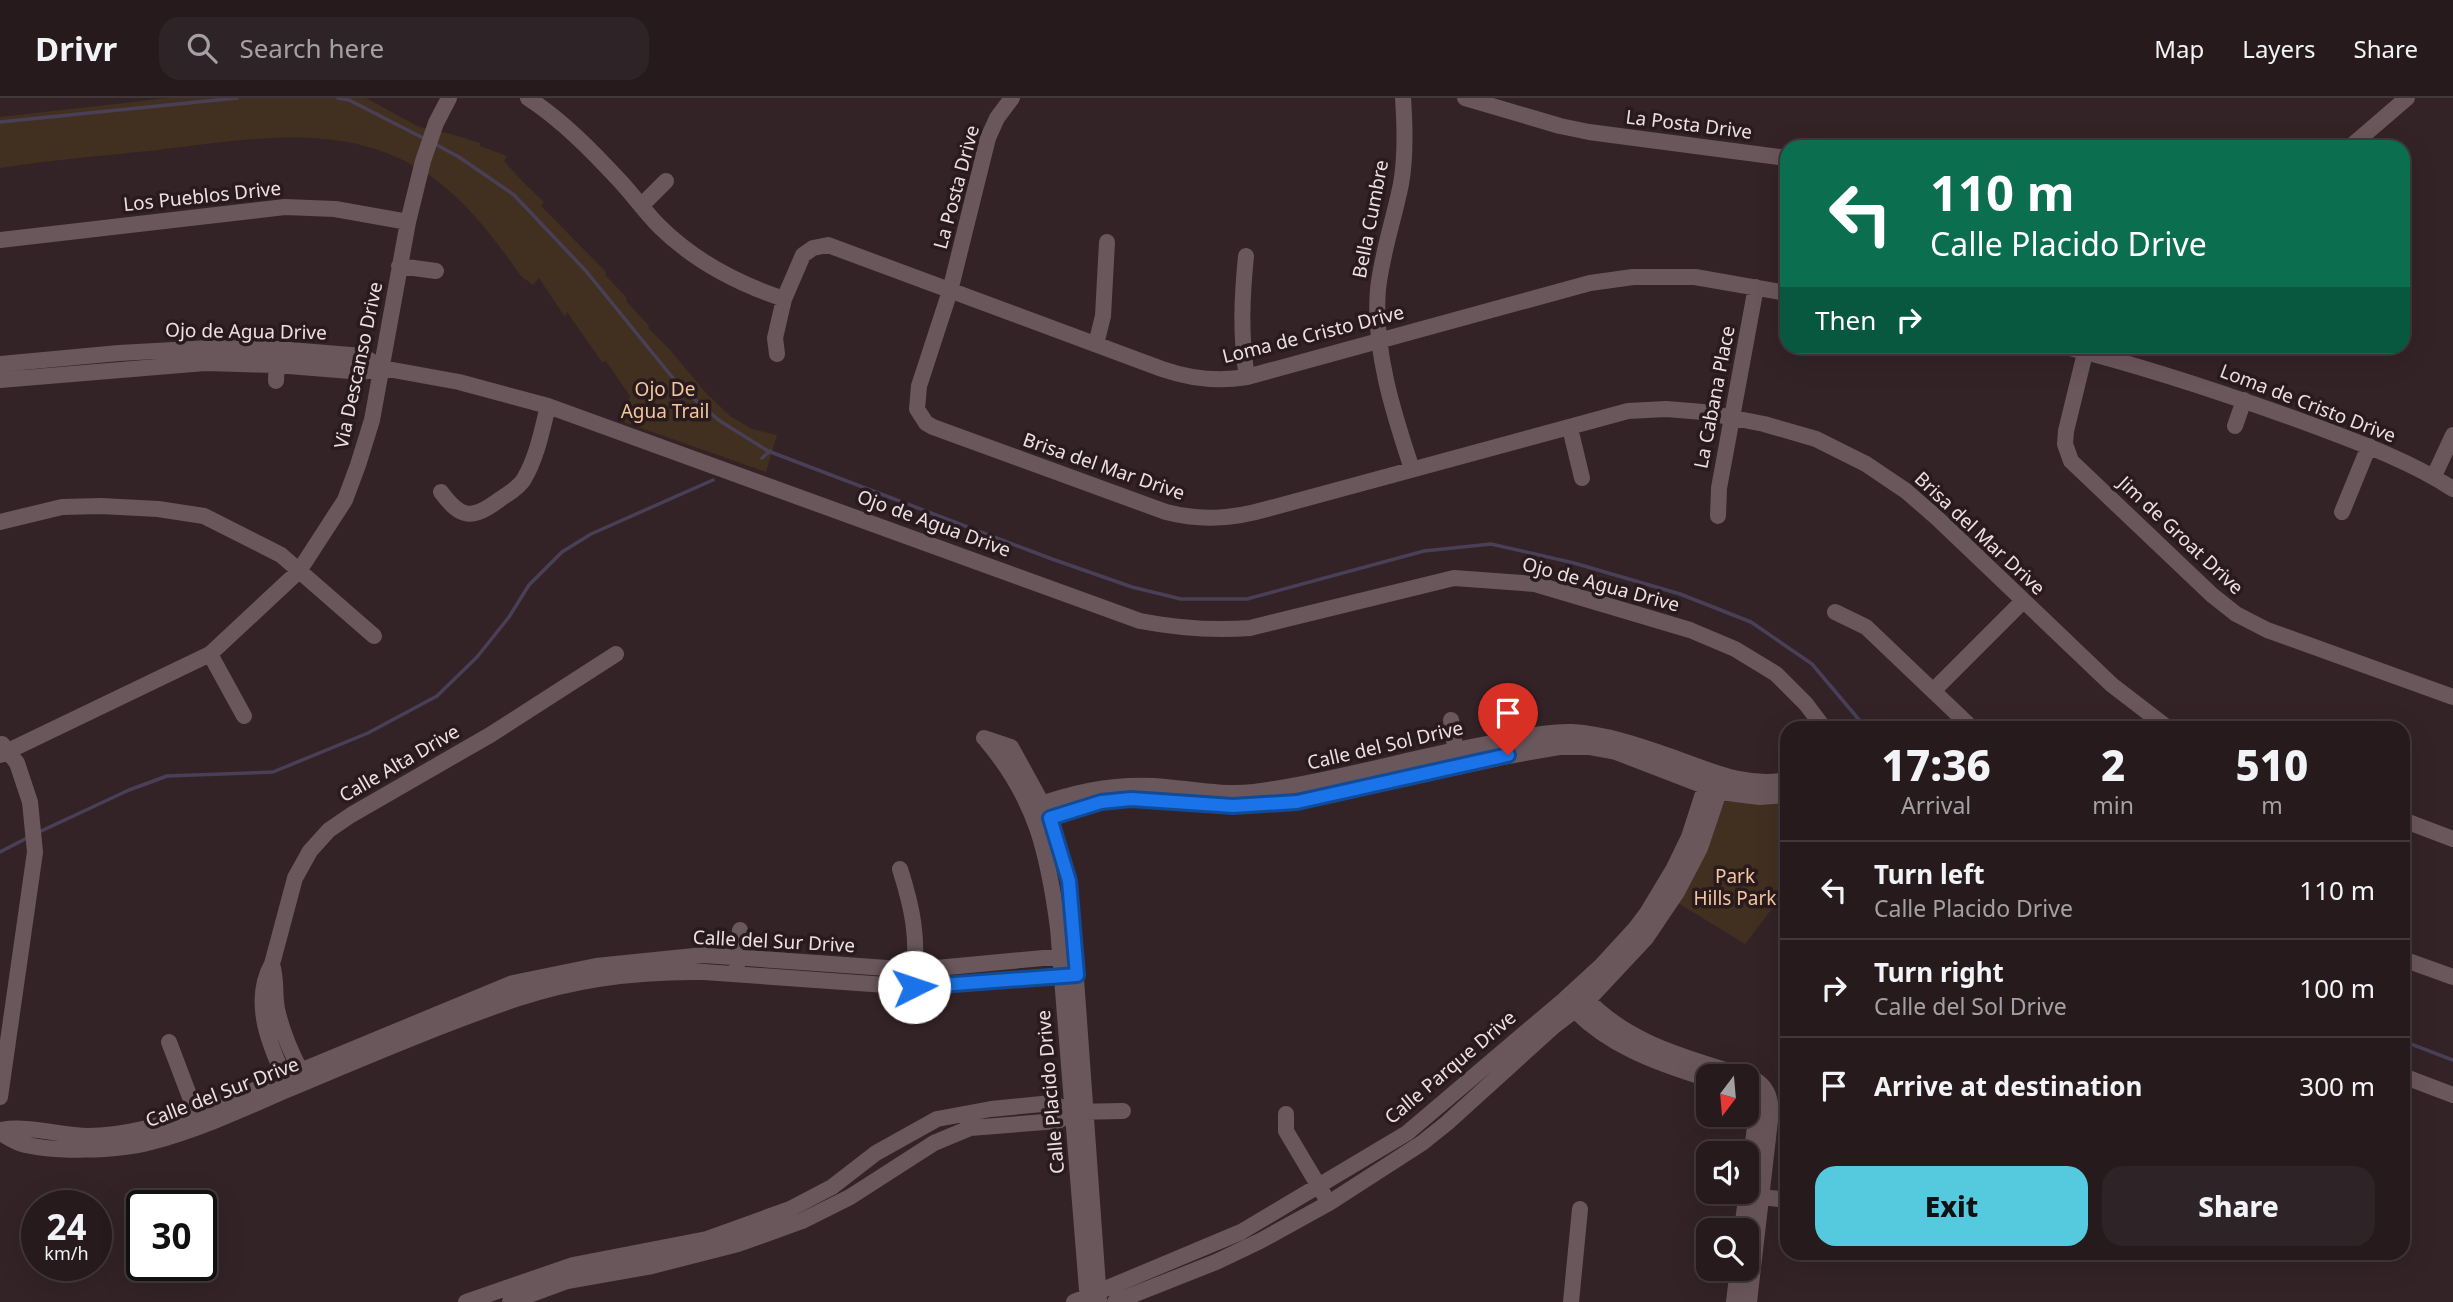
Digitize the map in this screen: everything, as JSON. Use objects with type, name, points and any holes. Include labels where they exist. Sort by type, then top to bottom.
[{"type":"street","name":"Via Descanso Drive","points":[[3,749],[210,654],[299,572],[345,500],[372,420],[408,222],[429,144],[449,98]]},
{"type":"street","points":[[528,98],[581,143],[621,182],[660,227],[698,259],[757,290],[784,299]]},
{"type":"street","name":"La Posta Drive","points":[[950,291],[988,138],[997,118],[1012,98]]},
{"type":"street","name":"Bella Cumbre","points":[[1403,98],[1403,167],[1378,292],[1379,340],[1412,469]]},
{"type":"street","name":"La Posta Drive","points":[[1465,98],[1589,132],[1780,157]]},
{"type":"street","points":[[2358,140],[2407,98]]},
{"type":"street","points":[[641,206],[666,181]]},
{"type":"street","name":"Los Pueblos Drive","points":[[0,240],[285,207],[335,209],[408,222]]},
{"type":"street","points":[[1096,344],[1103,316],[1107,242]]},
{"type":"street","name":"Loma de Cristo Drive","points":[[777,354],[775,338],[784,299],[803,256],[813,248],[828,245],[1193,379],[1224,380],[1247,376],[1590,283],[1633,277],[1695,277],[1780,292]]},
{"type":"street","points":[[1246,256],[1242,325],[1247,376]]},
{"type":"street","points":[[399,266],[436,271]]},
{"type":"street","name":"La Cabana Place","points":[[1718,516],[1719,488],[1756,287]]},
{"type":"street","name":"Brisa del Mar Drive","points":[[950,291],[917,395],[920,415],[933,427],[1166,512],[1189,517],[1222,518],[1245,515],[1615,414],[1641,410],[1703,412],[1816,439],[1875,470],[1906,491],[2126,698],[2158,721]]},
{"type":"street","name":"Jim de Groat Drive","points":[[2085,354],[2066,431],[2065,444],[2071,461],[2212,595],[2236,614],[2267,630],[2453,696]]},
{"type":"street","name":"Loma de Cristo Drive","points":[[2089,354],[2134,365],[2244,400],[2368,446],[2434,476],[2453,489]]},
{"type":"street","points":[[0,364],[120,361]]},
{"type":"street","points":[[0,380],[120,361]]},
{"type":"street","name":"Ojo de Agua Drive","points":[[120,361],[276,365],[363,373],[382,368],[459,382],[548,405],[1140,621],[1181,628],[1215,631],[1250,628],[1454,578],[1535,584],[1690,630],[1735,649],[1776,674],[1819,721]]},
{"type":"street","points":[[2235,426],[2244,400]]},
{"type":"street","points":[[441,492],[453,508],[466,515],[475,515],[488,509],[523,482],[532,463],[548,405]]},
{"type":"street","points":[[1570,428],[1582,478]]},
{"type":"street","points":[[2434,476],[2453,435]]},
{"type":"street","points":[[2342,512],[2368,446]]},
{"type":"street","points":[[0,522],[62,507],[88,506],[158,509],[204,516],[281,555],[374,636]]},
{"type":"street","points":[[1934,690],[2023,601]]},
{"type":"street","points":[[1835,612],[1866,627],[1965,721]]},
{"type":"street","points":[[210,654],[244,716]]},
{"type":"street","name":"Calle Alta Drive","points":[[287,1083],[265,1025],[269,998],[265,976],[272,964],[295,878],[310,851],[328,830],[351,815],[490,735],[616,654]]},
{"type":"street","points":[[1451,720],[1456,758]]},
{"type":"street","name":"Calle del Sol Drive","points":[[1040,813],[1101,802],[1181,795],[1233,806],[1285,787],[1456,758],[1559,747],[1589,747],[1655,759],[1760,797],[1780,796]]},
{"type":"street","points":[[0,1097],[36,852],[30,802],[17,763],[3,749]]},
{"type":"street","name":"Calle del Sol Drive","points":[[1715,781],[1780,780]]},
{"type":"street","name":"Calle Parque Drive","points":[[1115,1302],[1216,1262],[1329,1203],[1422,1143],[1463,1109],[1554,1026],[1576,999],[1669,906],[1681,871],[1700,848],[1715,781]]},
{"type":"street","name":"Calle Placido Drive","points":[[1040,813],[1068,955],[1088,1219],[1090,1299]]},
{"type":"street","points":[[2410,823],[2453,839]]},
{"type":"street","points":[[900,869],[913,908],[916,956],[914,987]]},
{"type":"street","points":[[736,974],[740,930]]},
{"type":"street","name":"Calle del Sur Drive","points":[[0,1132],[19,1143],[53,1148],[94,1149],[149,1143],[448,1016],[520,998],[597,973],[704,955],[915,970],[1068,955]]},
{"type":"street","points":[[2410,962],[2453,977]]},
{"type":"street","name":"Calle del Sur Drive","points":[[597,973],[736,974],[914,987],[1069,975]]},
{"type":"street","name":"Calle Alta Drive","points":[[269,998],[277,1007],[303,1076]]},
{"type":"street","points":[[1576,999],[1611,1040],[1696,1064]]},
{"type":"street","name":"Calle Parque Drive","points":[[1090,1299],[1241,1232],[1318,1187],[1407,1132],[1576,999]]},
{"type":"street","points":[[169,1042],[198,1120]]},
{"type":"street","points":[[1661,1056],[1696,1073]]},
{"type":"street","points":[[2410,1079],[2453,1095]]},
{"type":"street","points":[[1452,1095],[1463,1109]]},
{"type":"street","points":[[1759,1098],[1771,1112],[1759,1171]]},
{"type":"street","points":[[466,1302],[508,1297],[567,1282],[652,1266],[707,1245],[790,1209],[832,1187],[881,1150],[937,1119],[991,1109],[1052,1103],[1079,1112],[1123,1111]]},
{"type":"street","points":[[707,1245],[738,1244],[802,1221],[850,1197],[933,1143],[970,1128],[1058,1121],[1079,1112]]},
{"type":"street","points":[[1286,1114],[1286,1131],[1329,1203]]},
{"type":"street","points":[[881,1150],[893,1168]]},
{"type":"street","points":[[1759,1196],[1780,1198]]},
{"type":"street","points":[[1742,1299],[1753,1204]]},
{"type":"street","points":[[1572,1302],[1580,1209]]},
{"type":"street","points":[[1210,1245],[1216,1262]]},
{"type":"street","points":[[1740,1281],[1742,1299]]},
{"type":"green space","name":"Ojo De Agua Trail","points":[[168,98],[366,98],[419,127],[480,143],[480,146],[507,156],[504,161],[544,202],[541,206],[606,272],[605,275],[627,298],[626,301],[648,328],[706,393],[730,416],[752,429],[777,435],[766,472],[624,422],[630,396],[567,312],[565,317],[539,278],[533,285],[521,276],[484,226],[440,183],[405,161],[375,149],[343,141],[278,138],[212,143],[0,168],[0,117]]},
{"type":"green space","name":"Park Hills Park","points":[[1780,801],[1778,901],[1745,944],[1678,903],[1724,802]]},
{"type":"waterway","points":[[0,122],[237,98]]},
{"type":"waterway","points":[[338,98],[349,100],[425,139]]},
{"type":"waterway","points":[[435,144],[514,195],[586,271],[681,388],[720,421],[768,451],[1052,559],[1132,587],[1181,599],[1247,599],[1424,551],[1491,544],[1574,563],[1680,594],[1751,622],[1812,664],[1860,721]]},
{"type":"waterway","points":[[762,458],[770,451]]},
{"type":"waterway","points":[[39,832],[129,790],[167,776],[273,772],[368,733],[437,696],[477,657],[509,617],[529,585],[562,552],[591,534],[713,480]]},
{"type":"waterway","points":[[0,852],[29,837]]},
{"type":"waterway","points":[[2410,1044],[2453,1060]]},
{"type":"route","points":[[914,987],[1077,975],[1069,881],[1050,818],[1101,802],[1131,799],[1233,806],[1297,802],[1508,755]]}]
